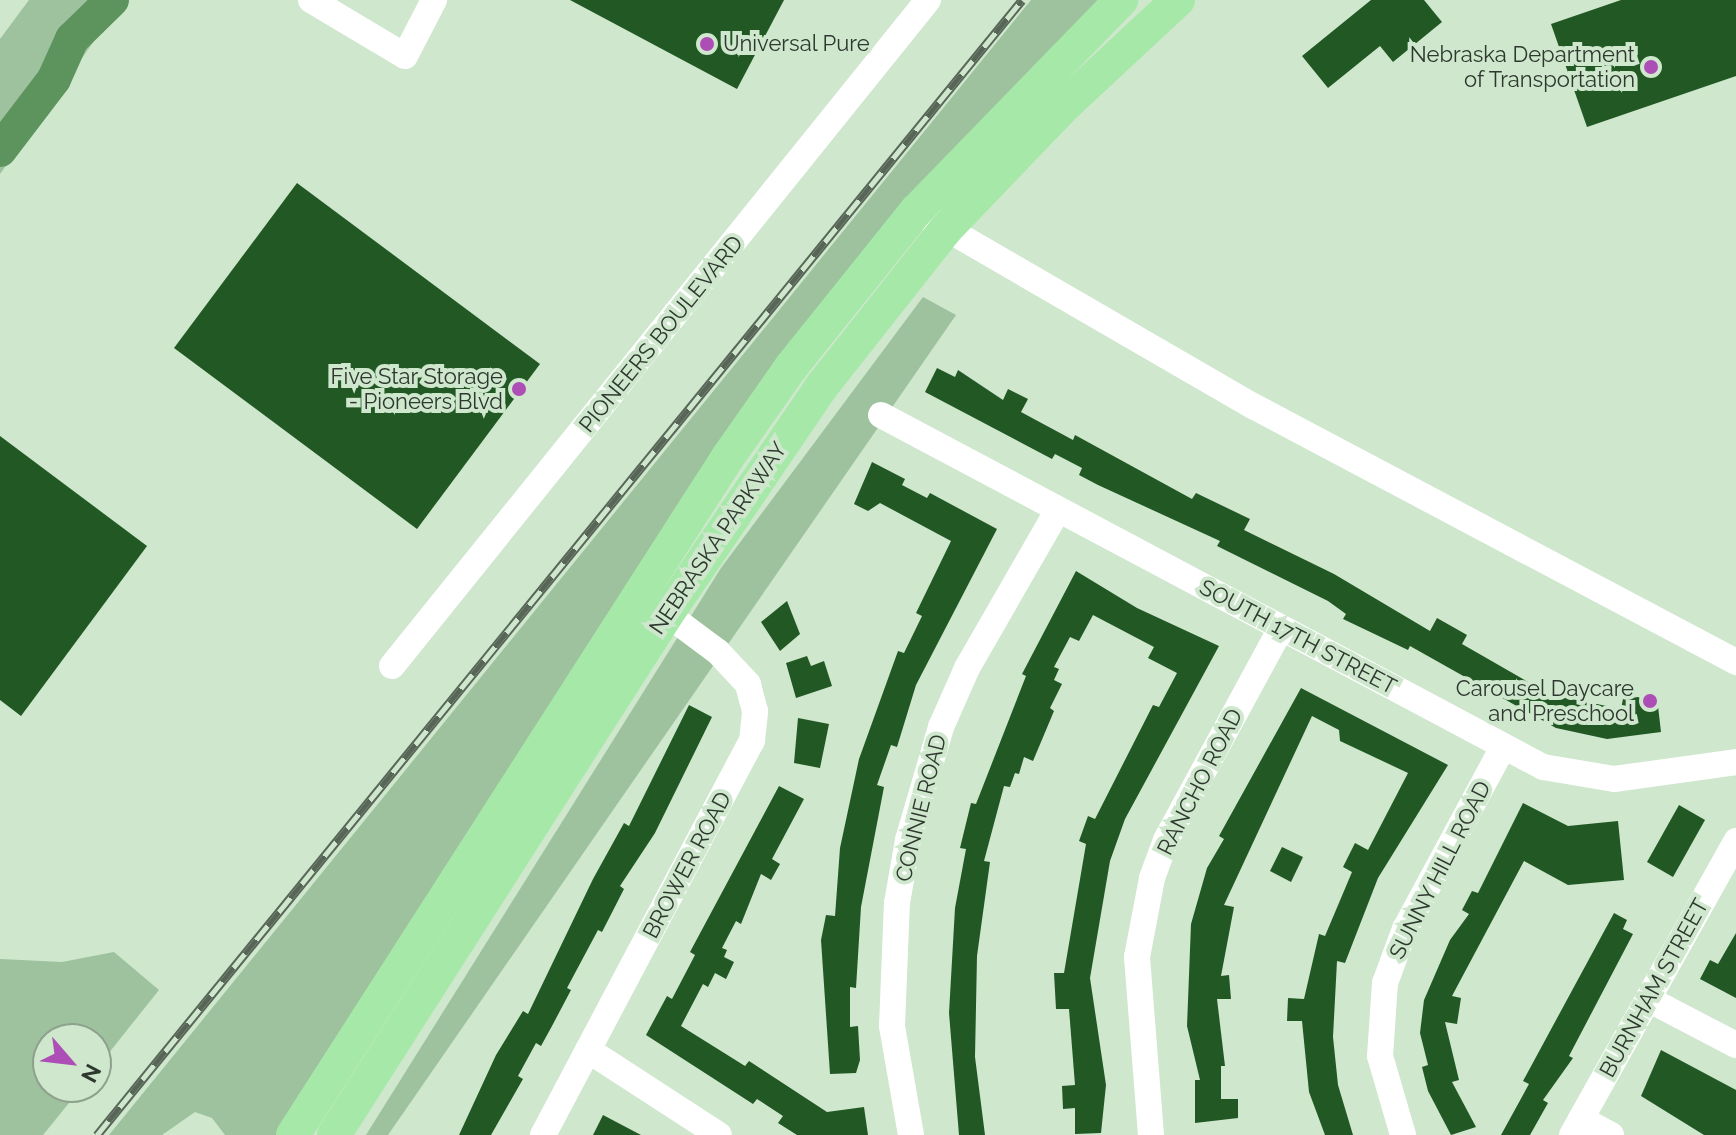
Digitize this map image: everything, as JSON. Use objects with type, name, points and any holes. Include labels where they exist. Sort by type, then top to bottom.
[{"type":"main road","name":"NEBRASKA PARKWAY","points":[[293,1135],[728,457],[800,356],[917,210],[1121,0]]},
{"type":"main road","name":"NEBRASKA PARKWAY","points":[[334,1135],[667,614],[807,406],[945,230],[1066,104],[1178,0]]},
{"type":"street","points":[[311,0],[405,56],[434,0]]},
{"type":"street","name":"PIONEERS BOULEVARD","points":[[392,666],[928,0]]},
{"type":"street","points":[[917,210],[945,230],[1253,406],[1736,662]]},
{"type":"street","name":"SOUTH 17TH STREET","points":[[881,415],[1543,767],[1587,778],[1736,762]]},
{"type":"street","name":"CONNIE ROAD","points":[[911,1135],[892,1026],[895,932],[908,840],[941,727],[967,668],[1058,510]]},
{"type":"street","name":"BROWER ROAD","points":[[543,1135],[736,774],[755,726],[752,696],[739,671],[667,614]]},
{"type":"street","name":"RANCHO ROAD","points":[[1151,1135],[1137,957],[1152,878],[1166,840],[1281,628]]},
{"type":"street","name":"SUNNY HILL ROAD","points":[[1403,1135],[1380,1056],[1385,983],[1405,929],[1503,747]]},
{"type":"street","name":"BURNHAM STREET","points":[[1577,1127],[1648,999],[1726,883],[1736,841]]},
{"type":"street","points":[[1648,999],[1736,1045]]},
{"type":"street","points":[[588,1050],[719,1135]]},
{"type":"street","points":[[1577,1127],[1611,1135]]},
{"type":"green space","points":[[29,0],[123,0],[0,174],[0,39]]},
{"type":"green space","points":[[1031,0],[1104,0],[971,133],[280,1135],[225,1135],[212,1118],[195,1112],[162,1135],[109,1135]]},
{"type":"green space","points":[[923,297],[956,315],[388,1135],[366,1135],[721,568]]},
{"type":"green space","points":[[114,952],[159,990],[112,1049],[112,1023],[32,1023],[32,1103],[69,1103],[43,1135],[0,1135],[0,959],[62,962]]},
{"type":"building","name":"Universal Pure","points":[[570,0],[784,0],[737,89]]},
{"type":"building","name":"Nebraska Department of Transportation","points":[[1371,0],[1424,0],[1442,22],[1393,62],[1380,46],[1328,88],[1302,56]]},
{"type":"building","name":"Nebraska Department of Transportation","points":[[1621,0],[1736,0],[1736,76],[1587,127],[1551,24]]},
{"type":"building","points":[[297,183],[540,364],[417,529],[174,348]]},
{"type":"building","points":[[937,368],[955,377],[958,370],[1003,400],[1008,389],[1028,399],[1021,412],[1073,440],[1075,435],[1192,499],[1196,493],[1250,519],[1244,530],[1334,574],[1430,631],[1437,618],[1467,635],[1462,644],[1549,694],[1621,709],[1623,699],[1638,697],[1658,706],[1661,732],[1607,739],[1556,728],[1410,646],[1408,650],[1343,619],[1346,614],[1328,601],[1217,546],[1220,541],[1098,485],[1079,475],[1082,468],[1055,454],[1052,459],[925,392]]},
{"type":"building","points":[[0,436],[147,546],[21,716],[0,700]]},
{"type":"building","points":[[872,462],[905,479],[902,485],[927,498],[930,493],[997,529],[916,685],[897,747],[891,745],[877,785],[884,787],[861,907],[856,988],[850,987],[850,1027],[858,1026],[860,1060],[856,1073],[830,1074],[821,940],[826,915],[835,916],[840,848],[859,759],[898,651],[904,653],[922,616],[916,613],[951,541],[880,503],[868,511],[854,504]]},
{"type":"building","points":[[1076,571],[1137,608],[1219,646],[1125,819],[1110,861],[1090,978],[1106,1085],[1101,1133],[1075,1134],[1075,1108],[1063,1109],[1062,1086],[1075,1085],[1069,1009],[1056,1009],[1054,973],[1064,973],[1086,844],[1079,841],[1088,816],[1095,819],[1153,705],[1159,707],[1177,673],[1148,658],[1154,647],[1093,615],[1079,641],[1070,637],[1054,667],[1059,669],[1054,680],[1062,684],[1050,708],[1054,711],[1033,761],[1024,757],[1019,774],[1015,773],[1010,787],[1004,786],[984,861],[990,862],[977,956],[975,1057],[985,1135],[959,1135],[949,1013],[955,908],[966,849],[960,848],[971,803],[976,804],[1026,676],[1022,674]]},
{"type":"building","points":[[787,601],[800,634],[780,651],[761,622]]},
{"type":"building","points":[[807,656],[811,666],[824,661],[832,686],[796,698],[786,663]]},
{"type":"building","points":[[1301,688],[1448,765],[1378,878],[1345,963],[1337,961],[1333,1037],[1338,1085],[1353,1135],[1325,1135],[1309,1092],[1302,1021],[1287,1021],[1288,998],[1304,999],[1319,934],[1325,936],[1352,872],[1343,867],[1355,843],[1368,850],[1408,773],[1340,741],[1339,730],[1312,716],[1224,905],[1234,907],[1221,976],[1229,975],[1231,999],[1217,999],[1225,1066],[1221,1066],[1221,1099],[1238,1099],[1238,1118],[1195,1123],[1195,1080],[1200,1080],[1187,1026],[1191,924],[1207,868],[1224,839],[1219,836]]},
{"type":"building","points":[[689,705],[712,717],[655,833],[620,886],[624,889],[602,932],[598,930],[567,988],[571,990],[552,1026],[541,1046],[536,1043],[518,1076],[523,1079],[491,1135],[459,1135],[496,1055],[523,1011],[528,1014],[593,879],[624,823],[629,826]]},
{"type":"building","points":[[798,718],[829,724],[820,768],[794,763]]},
{"type":"building","points":[[779,786],[804,799],[772,859],[780,864],[771,880],[761,874],[741,924],[736,921],[722,948],[727,950],[724,957],[734,962],[726,979],[715,973],[708,987],[703,984],[681,1026],[745,1066],[749,1061],[827,1112],[864,1107],[868,1135],[797,1135],[778,1123],[783,1116],[757,1099],[753,1104],[646,1035],[667,996],[672,999],[695,955],[690,952]]},
{"type":"building","points":[[1523,803],[1568,826],[1618,821],[1624,880],[1568,885],[1524,861],[1452,996],[1461,998],[1457,1024],[1445,1022],[1459,1080],[1452,1082],[1476,1127],[1451,1135],[1428,1091],[1422,1067],[1428,1065],[1420,1033],[1424,1000],[1450,940],[1469,914],[1462,910],[1472,891],[1478,893]]},
{"type":"building","points":[[1679,805],[1705,820],[1673,877],[1647,862]]},
{"type":"building","points":[[1282,847],[1303,857],[1291,882],[1270,871]]},
{"type":"building","points":[[1614,913],[1627,920],[1623,929],[1633,934],[1569,1056],[1573,1058],[1543,1100],[1548,1103],[1530,1135],[1501,1135],[1529,1084],[1523,1081]]},
{"type":"building","points":[[1736,933],[1736,998],[1700,979],[1710,960],[1718,964]]},
{"type":"building","points":[[1661,1050],[1736,1090],[1736,1135],[1704,1135],[1641,1096]]},
{"type":"building","points":[[603,1115],[641,1135],[593,1135]]},
{"type":"waterway","points":[[0,150],[54,79],[72,39],[112,0]]},
{"type":"railway","points":[[97,1135],[1022,0]]},
{"type":"place","name":"Universal Pure","points":[[707,44]]},
{"type":"place","name":"Nebraska Department of Transportation","points":[[1651,67]]},
{"type":"place","name":"Five Star Storage - Pioneers Blvd","points":[[519,389]]},
{"type":"place","name":"Carousel Daycare and Preschool","points":[[1650,701]]}]
